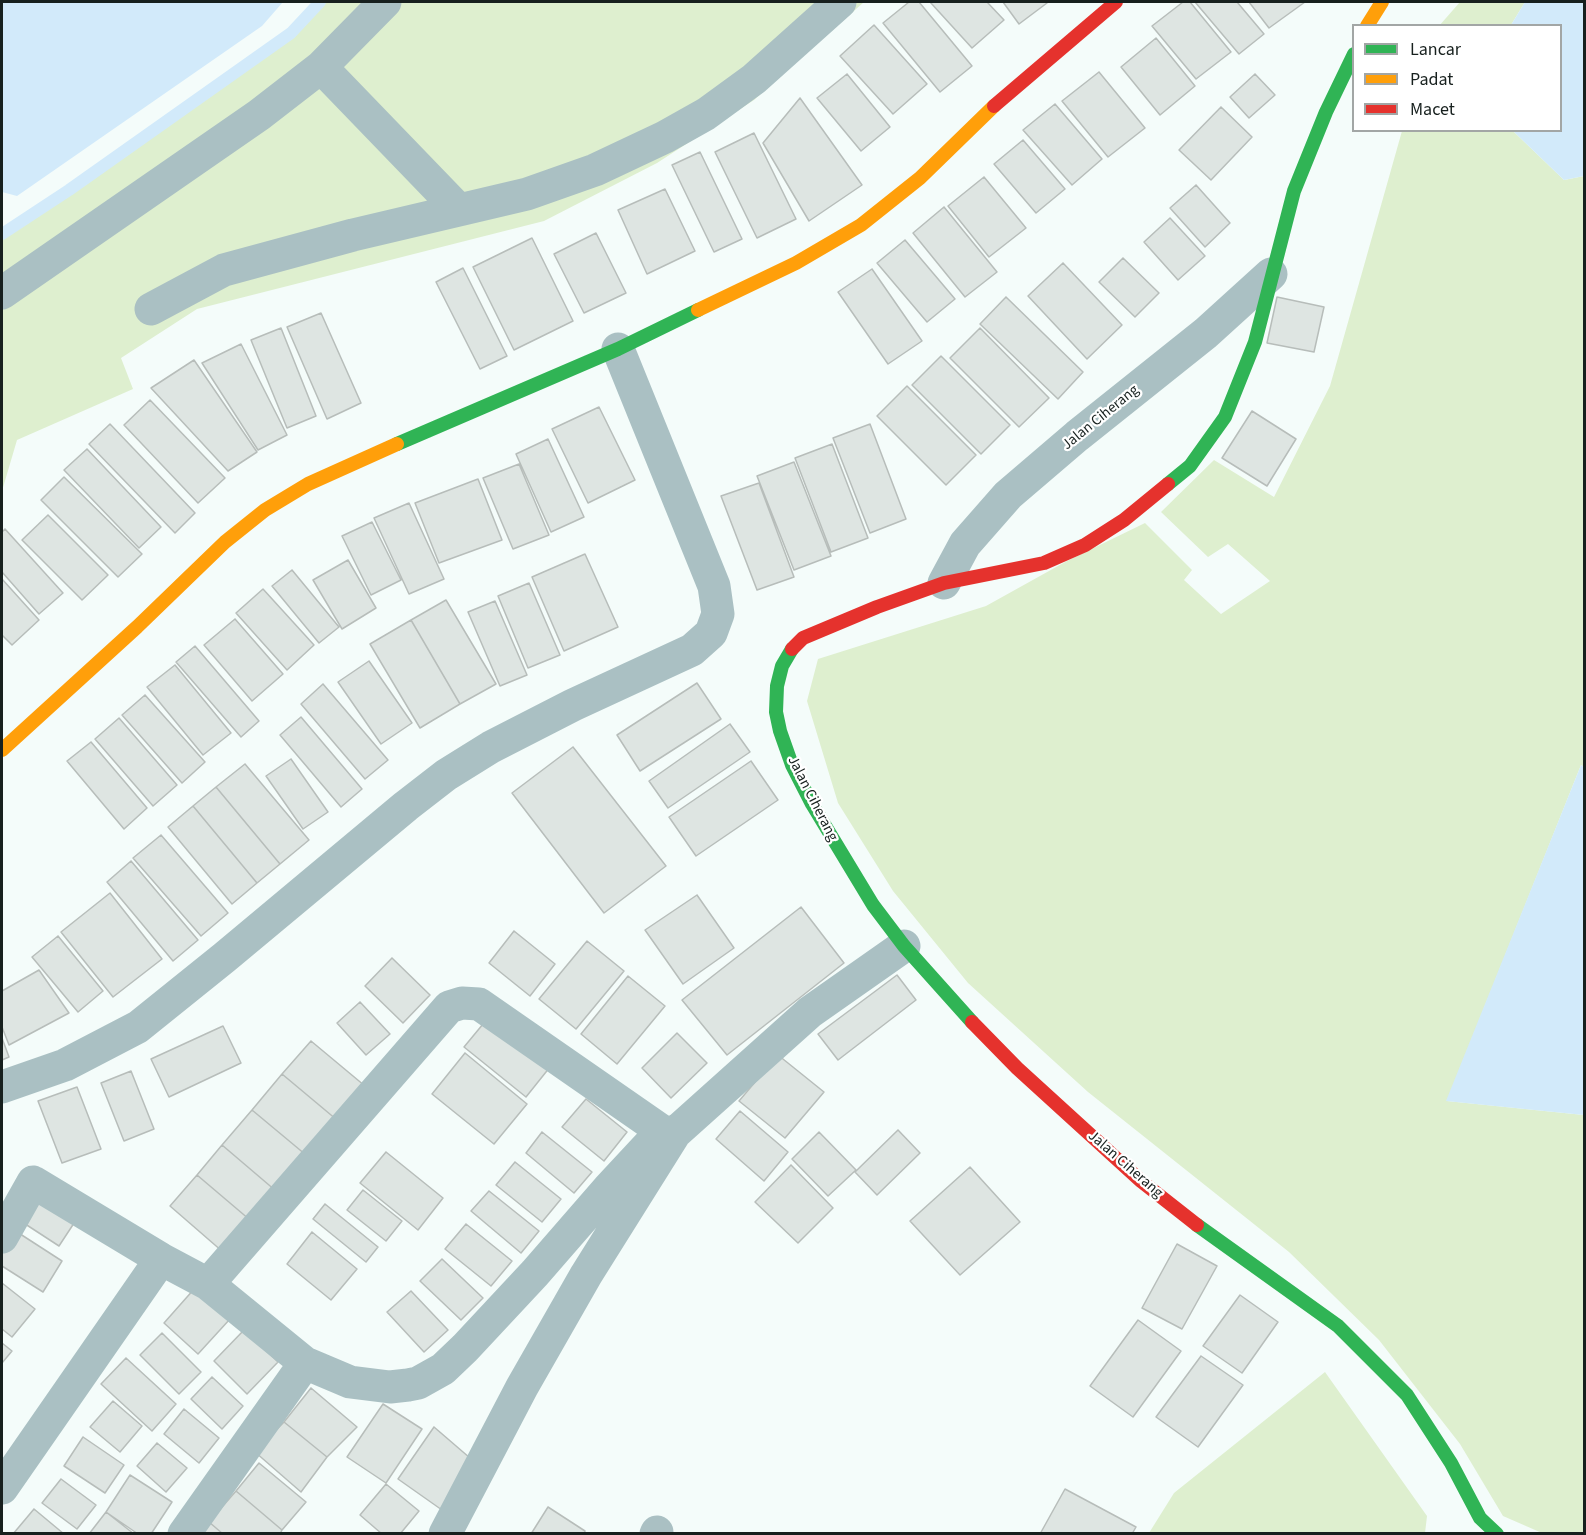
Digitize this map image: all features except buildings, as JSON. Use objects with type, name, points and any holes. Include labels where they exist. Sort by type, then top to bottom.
[{"type":"street","points":[[2,294],[260,115],[321,67],[385,2]]},
{"type":"street","points":[[151,309],[224,270],[353,235],[527,194],[595,170],[665,137],[706,114],[754,79],[840,2]]},
{"type":"street","points":[[2,750],[137,627],[225,542],[265,510],[308,484],[358,461],[618,349],[796,263],[861,225],[920,178],[1007,93],[1116,2]]},
{"type":"street","points":[[1369,24],[1382,2]]},
{"type":"street","points":[[944,584],[1044,563],[1085,544],[1124,520],[1190,466],[1225,417],[1244,373],[1255,342],[1294,191],[1326,111],[1352,56]]},
{"type":"street","points":[[321,67],[459,210]]},
{"type":"street","name":"Jalan Ciherang","points":[[1271,274],[1206,333],[1077,436],[1008,495],[965,544],[944,584],[877,607],[803,639],[791,650],[782,666],[777,686],[776,712],[792,765],[846,862],[873,905],[950,999],[1017,1068],[1141,1181],[1201,1228],[1338,1326],[1377,1363],[1407,1395],[1428,1426],[1451,1463],[1485,1528]]},
{"type":"street","points":[[2,1087],[65,1065],[138,1027],[446,775],[491,747],[573,705],[692,650],[711,633],[718,614],[714,586],[618,349]]},
{"type":"street","points":[[2,1237],[33,1182],[161,1259],[208,1284],[305,1363],[350,1382],[390,1387],[418,1383],[443,1370],[668,1132],[810,1012],[904,945]]},
{"type":"street","points":[[208,1284],[449,1007],[462,1003],[479,1004],[668,1132]]},
{"type":"street","points":[[445,1533],[522,1387],[668,1132]]},
{"type":"street","points":[[2,1488],[161,1259]]},
{"type":"street","points":[[184,1533],[305,1363]]},
{"type":"green space","points":[[320,2],[864,2],[754,100],[657,163],[544,221],[197,309],[121,358],[133,389],[17,440],[2,491],[2,234],[69,190],[291,33]]},
{"type":"green space","points":[[1460,2],[1525,2],[1512,24],[1441,24]]},
{"type":"green space","points":[[1402,132],[1514,132],[1564,180],[1584,176],[1584,767],[1581,765],[1447,1101],[1584,1115],[1584,1533],[1542,1533],[1503,1516],[1460,1444],[1379,1340],[1289,1252],[1088,1092],[968,983],[893,891],[838,803],[807,701],[818,659],[986,606],[1067,561],[1145,523],[1192,570],[1184,580],[1221,614],[1270,581],[1228,544],[1208,557],[1161,512],[1214,460],[1274,497],[1330,386]]},
{"type":"green space","points":[[1325,1372],[1427,1516],[1425,1533],[1149,1533],[1174,1493]]},
{"type":"water","points":[[2,2],[283,2],[262,26],[17,196],[2,192]]},
{"type":"water","points":[[1525,2],[1584,2],[1584,176],[1564,180],[1514,132],[1562,132],[1562,24],[1512,24]]},
{"type":"water","points":[[1581,765],[1584,767],[1584,1115],[1446,1101]]},
{"type":"waterway","points":[[2,234],[69,190],[291,33],[320,2]]},
{"type":"traffic: fast","points":[[1168,484],[1190,466],[1225,417],[1255,342],[1294,191],[1326,112],[1352,58]]},
{"type":"traffic: fast","points":[[397,444],[618,349],[698,310]]},
{"type":"traffic: fast","points":[[792,649],[782,666],[777,686],[776,712],[792,765],[812,804],[873,905],[904,946],[972,1022]]},
{"type":"traffic: fast","points":[[1197,1225],[1338,1326],[1407,1395],[1451,1463],[1480,1518],[1497,1534]]},
{"type":"traffic: slow","points":[[1368,24],[1382,2]]},
{"type":"traffic: slow","points":[[698,310],[796,263],[861,225],[920,178],[994,106]]},
{"type":"traffic: slow","points":[[2,750],[137,627],[225,542],[265,510],[308,484],[397,444]]},
{"type":"traffic: jam","points":[[994,106],[1116,2]]},
{"type":"traffic: jam","points":[[792,649],[803,638],[877,607],[944,583],[1044,563],[1085,545],[1124,520],[1168,484]]},
{"type":"traffic: jam","points":[[972,1022],[1017,1068],[1141,1181],[1197,1225]]}]
